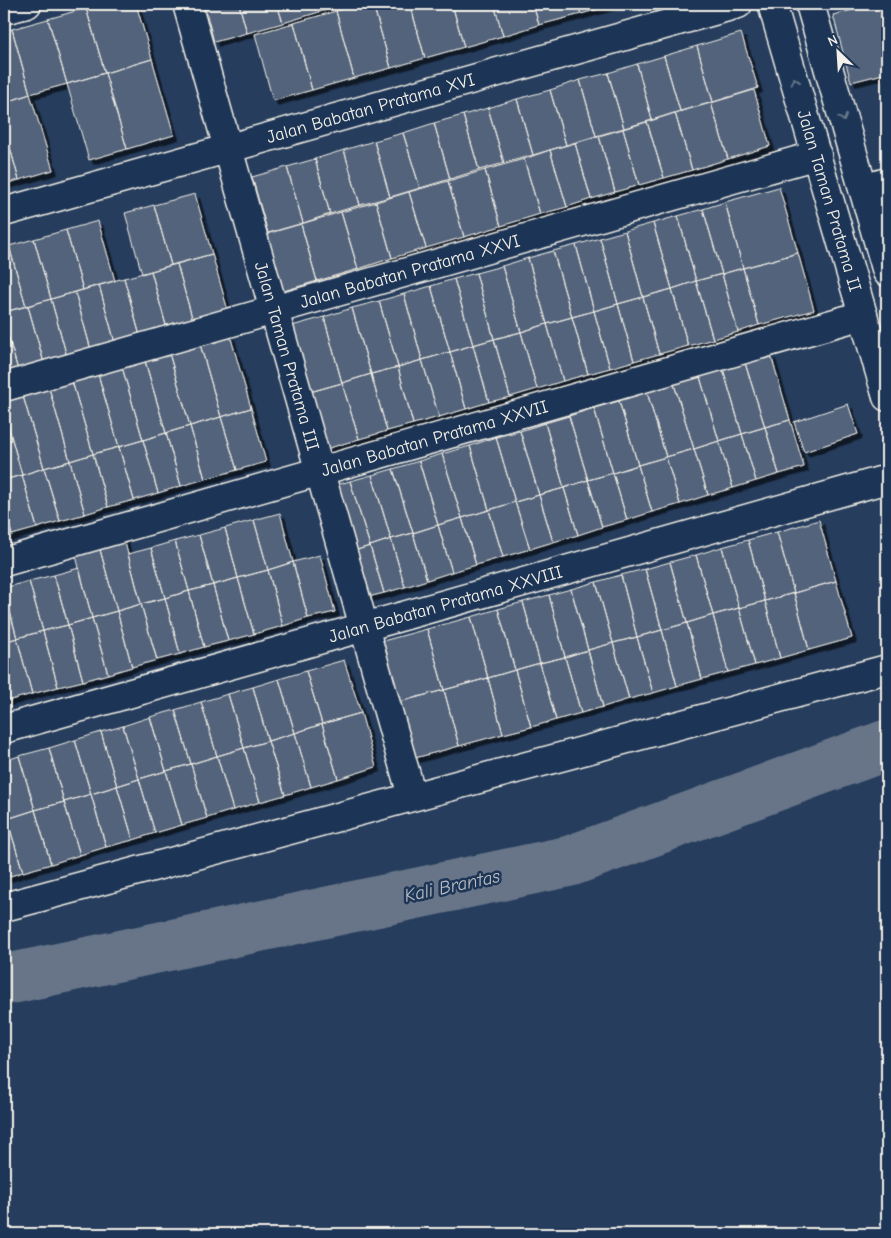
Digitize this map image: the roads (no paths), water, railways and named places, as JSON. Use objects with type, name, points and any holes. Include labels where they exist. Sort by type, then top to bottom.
[{"type":"street","points":[[4,10],[27,4]]},
{"type":"street","name":"Jalan Taman Pratama III","points":[[187,4],[412,796]]},
{"type":"street","name":"Jalan Babatan Pratama XVI","points":[[4,212],[738,4]]},
{"type":"street","name":"Jalan Taman Pratama II","points":[[772,4],[887,397]]},
{"type":"street","name":"Jalan Taman Pratama II","points":[[810,4],[875,185],[887,272]]},
{"type":"street","name":"Jalan Babatan Pratama XXVI","points":[[4,387],[817,156]]},
{"type":"street","name":"Jalan Babatan Pratama XXVII","points":[[4,562],[863,315]]},
{"type":"street","name":"Jalan Babatan Pratama XXVIII","points":[[4,729],[887,479]]},
{"type":"street","points":[[4,907],[887,670]]},
{"type":"waterway","name":"Kali Brantas","points":[[4,980],[570,861],[887,745]]}]
